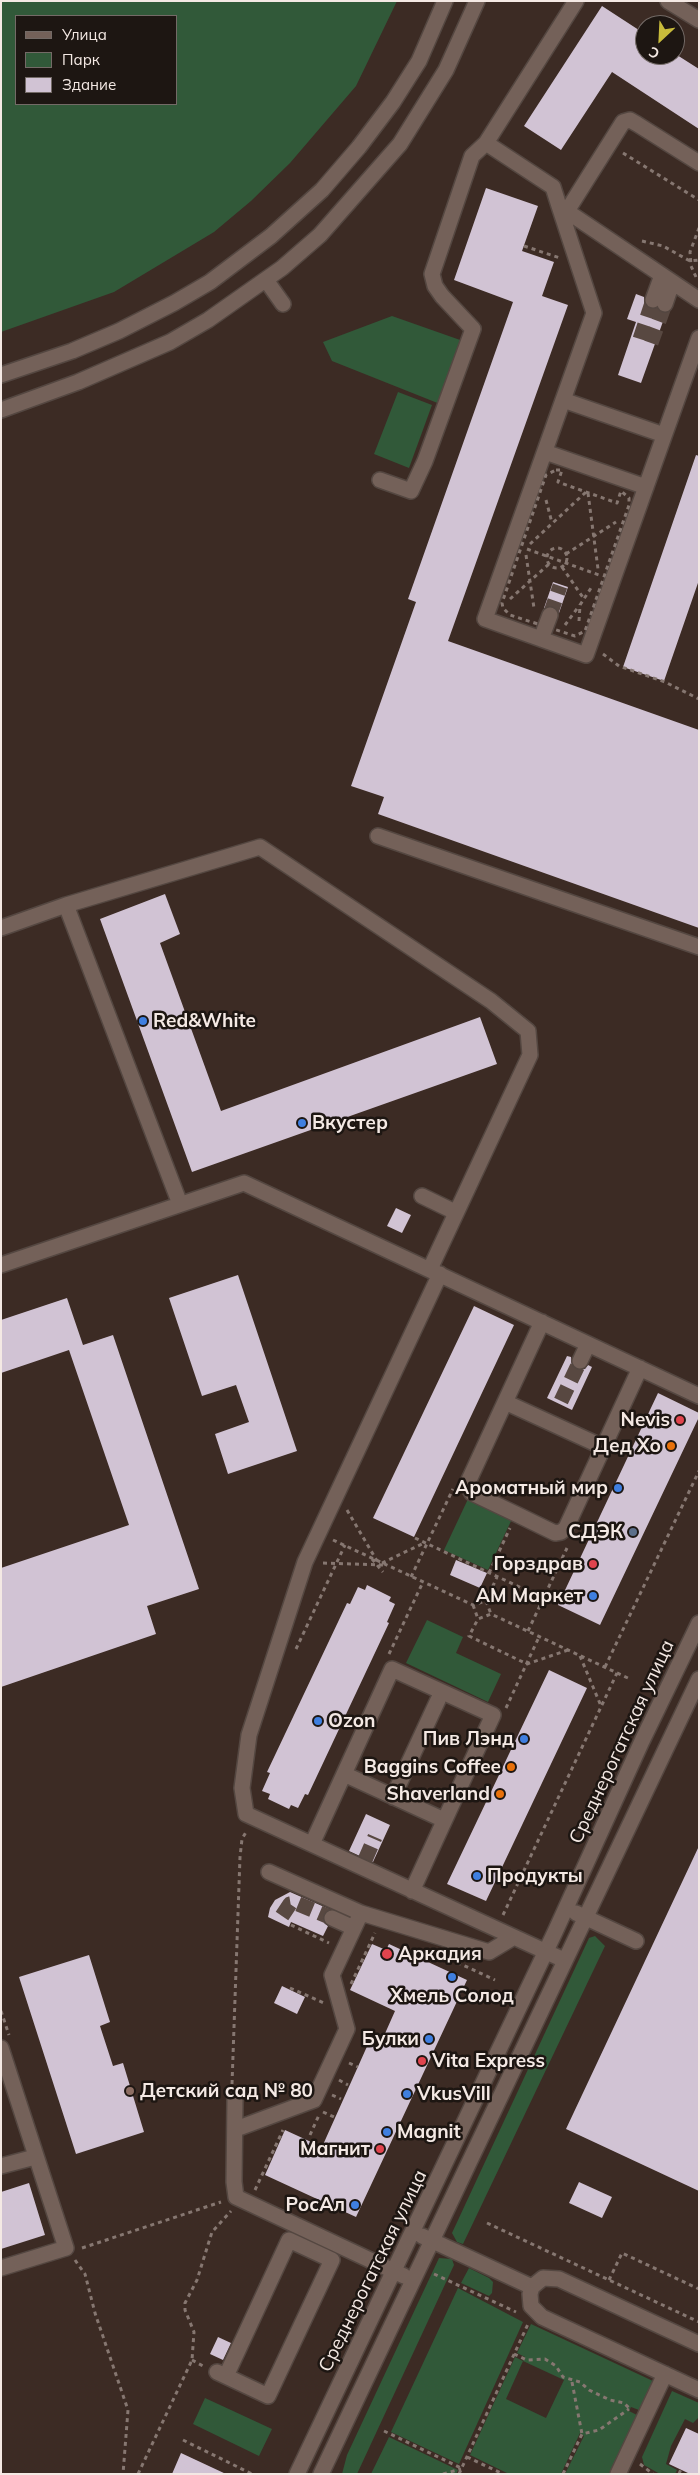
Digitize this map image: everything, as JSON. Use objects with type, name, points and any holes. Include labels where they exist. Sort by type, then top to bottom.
[{"type":"street","points":[[1,375],[72,351],[119,331],[174,303],[210,282],[271,236],[322,190],[359,148],[394,102],[419,61],[445,1]]},
{"type":"street","points":[[1,410],[78,382],[170,342],[208,320],[266,280],[320,235],[400,144],[446,70],[477,1]]},
{"type":"street","points":[[380,480],[411,491],[425,461],[473,329],[442,296],[435,286],[432,274],[472,156],[486,143],[576,1]]},
{"type":"street","points":[[668,1],[699,20]]},
{"type":"street","points":[[563,209],[623,122],[630,120],[699,163]]},
{"type":"street","points":[[486,143],[553,188],[563,209],[594,313],[545,452],[518,546],[485,619],[586,655],[585,639],[606,577],[646,487],[699,338]]},
{"type":"street","points":[[563,209],[699,300]]},
{"type":"street","points":[[659,302],[667,279]]},
{"type":"street","points":[[266,280],[283,304]]},
{"type":"street","points":[[563,400],[664,435]]},
{"type":"street","points":[[545,452],[646,487]]},
{"type":"street","points":[[539,618],[541,639]]},
{"type":"street","points":[[378,836],[699,947]]},
{"type":"street","points":[[1,928],[66,905],[260,847],[491,1001],[528,1031],[530,1055],[455,1212],[435,1271],[305,1562],[249,1735],[242,1788],[246,1814],[312,1844],[360,1862],[412,1890],[564,1960]]},
{"type":"street","points":[[66,905],[180,1204]]},
{"type":"street","points":[[1,1265],[244,1183],[699,1396]]},
{"type":"street","points":[[422,1196],[455,1212]]},
{"type":"street","points":[[542,1322],[469,1480],[469,1488],[472,1493],[555,1533],[561,1532],[566,1528],[640,1368]]},
{"type":"street","points":[[580,1361],[588,1344]]},
{"type":"street","points":[[505,1402],[603,1447]]},
{"type":"street","name":"Среднерогатская улица","points":[[298,2474],[546,1952],[642,1741],[699,1623]]},
{"type":"street","points":[[312,1844],[392,1669],[492,1715],[412,1890]]},
{"type":"street","name":"Среднерогатская улица","points":[[321,2474],[584,1917],[692,1710],[699,1679]]},
{"type":"street","points":[[393,1797],[438,1700]]},
{"type":"street","points":[[344,1774],[444,1820]]},
{"type":"street","points":[[269,1872],[361,1913],[489,1952],[514,1937]]},
{"type":"street","points":[[566,1909],[636,1941]]},
{"type":"street","points":[[236,2129],[314,2100],[347,2029],[332,1975],[361,1913]]},
{"type":"street","points":[[332,1918],[354,1928]]},
{"type":"street","points":[[1,2048],[66,2248],[1,2268]]},
{"type":"street","points":[[235,2100],[234,2182],[244,2196],[413,2280]]},
{"type":"street","points":[[1,2166],[35,2157]]},
{"type":"street","points":[[414,2232],[532,2287]]},
{"type":"street","points":[[289,2240],[332,2260],[268,2396],[221,2374],[289,2240]]},
{"type":"street","points":[[699,2344],[560,2279],[543,2278],[532,2287],[530,2301],[535,2312],[699,2390]]},
{"type":"street","points":[[623,2472],[645,2416],[665,2374]]},
{"type":"path","points":[[609,144],[699,200]]},
{"type":"path","points":[[699,228],[691,247],[690,261],[699,282]]},
{"type":"path","points":[[637,240],[663,246],[690,261],[699,260]]},
{"type":"path","points":[[524,246],[563,260],[560,251]]},
{"type":"path","points":[[562,470],[558,482],[617,503],[621,491]]},
{"type":"path","points":[[542,487],[552,523]]},
{"type":"path","points":[[518,546],[552,523],[587,492]]},
{"type":"path","points":[[587,492],[594,536],[606,577]]},
{"type":"path","points":[[566,554],[625,517]]},
{"type":"path","points":[[518,546],[606,577]]},
{"type":"path","points":[[518,546],[539,618]]},
{"type":"path","points":[[557,549],[566,554],[566,563],[562,567],[555,568],[550,564],[548,556],[551,551],[557,549]]},
{"type":"path","points":[[502,606],[550,564]]},
{"type":"path","points":[[562,567],[584,599]]},
{"type":"path","points":[[560,632],[584,599],[606,577]]},
{"type":"path","points":[[580,605],[585,639],[619,666],[665,682],[699,699]]},
{"type":"path","points":[[605,1667],[699,1471]]},
{"type":"path","points":[[412,1577],[426,1543],[456,1483]]},
{"type":"path","points":[[347,1510],[383,1572]]},
{"type":"path","points":[[489,1573],[516,1514]]},
{"type":"path","points":[[318,1533],[370,1557],[377,1563],[387,1565]]},
{"type":"path","points":[[415,1538],[543,1598]]},
{"type":"path","points":[[382,1563],[426,1543]]},
{"type":"path","points":[[295,1651],[345,1545]]},
{"type":"path","points":[[305,1562],[382,1563],[473,1605],[486,1601]]},
{"type":"path","points":[[497,1577],[486,1601],[491,1614],[630,1679]]},
{"type":"path","points":[[385,1661],[423,1582]]},
{"type":"path","points":[[473,1605],[478,1619]]},
{"type":"path","points":[[491,1614],[478,1619],[469,1636],[527,1664],[568,1650]]},
{"type":"path","points":[[580,1656],[602,1706]]},
{"type":"path","points":[[497,1929],[617,1673]]},
{"type":"path","points":[[235,2100],[232,2077],[240,1857],[242,1839],[251,1824]]},
{"type":"path","points":[[349,1989],[375,1933],[378,1931]]},
{"type":"path","points":[[441,1955],[495,1980]]},
{"type":"path","points":[[342,2067],[345,2061],[358,2067]]},
{"type":"path","points":[[330,2094],[339,2073]]},
{"type":"path","points":[[310,2135],[325,2102]]},
{"type":"path","points":[[312,2114],[321,2111],[334,2116]]},
{"type":"path","points":[[138,2474],[192,2360],[194,2332],[184,2303],[197,2280],[212,2232],[244,2196],[286,2123]]},
{"type":"path","points":[[66,2248],[83,2248],[244,2196]]},
{"type":"path","points":[[486,2222],[699,2322]]},
{"type":"path","points":[[66,2248],[85,2274],[94,2314],[128,2410],[123,2474]]},
{"type":"path","points":[[609,2280],[622,2253],[699,2289]]},
{"type":"path","points":[[459,2474],[529,2321]]},
{"type":"path","points":[[514,2354],[527,2360],[545,2359],[556,2366],[563,2377],[572,2382],[580,2382],[588,2390],[624,2404],[645,2416]]},
{"type":"path","points":[[563,2474],[582,2434],[572,2382]]},
{"type":"path","points":[[582,2434],[599,2430],[630,2409]]},
{"type":"path","points":[[384,2431],[461,2468]]},
{"type":"path","points":[[183,2440],[252,2474]]},
{"type":"path","points":[[467,2457],[503,2474]]},
{"type":"path","points":[[443,2474],[461,2468]]},
{"type":"path","points":[[679,2474],[681,2469]]},
{"type":"path","points":[[647,2471],[653,2474]]},
{"type":"green space","points":[[1,1],[397,1],[356,86],[290,163],[251,201],[214,232],[114,292],[1,332]]},
{"type":"green space","points":[[392,316],[463,341],[440,404],[332,361],[323,342]]},
{"type":"green space","points":[[398,392],[432,405],[409,468],[374,454]]},
{"type":"green space","points":[[468,1499],[512,1519],[488,1570],[444,1550]]},
{"type":"green space","points":[[427,1620],[463,1637],[456,1653],[501,1674],[488,1702],[406,1663]]},
{"type":"green space","points":[[595,1936],[605,1946],[463,2244],[457,2242],[452,2233],[589,1938]]},
{"type":"green space","points":[[439,2258],[452,2259],[454,2265],[357,2474],[342,2474],[347,2455]]},
{"type":"green space","points":[[469,2268],[493,2282],[492,2293],[489,2296],[461,2283]]},
{"type":"green space","points":[[458,2288],[523,2322],[459,2464],[391,2432]]},
{"type":"green space","points":[[531,2324],[653,2381],[639,2410],[631,2407],[629,2411],[637,2415],[609,2474],[565,2474],[584,2436],[580,2433],[561,2474],[509,2474],[470,2455],[515,2357],[523,2361],[525,2357],[517,2353]],"holes":[[[523,2361],[564,2380],[546,2418],[506,2399]]]},
{"type":"green space","points":[[672,2391],[699,2403],[699,2417],[693,2423],[685,2419],[671,2446],[666,2464],[677,2470],[675,2474],[660,2474],[644,2465],[642,2457]]},
{"type":"green space","points":[[205,2398],[272,2429],[259,2456],[193,2424]]},
{"type":"green space","points":[[389,2437],[458,2470],[456,2474],[371,2474]]},
{"type":"building","points":[[602,6],[635,27],[635,65],[685,65],[685,60],[699,69],[699,129],[612,72],[561,150],[524,126]]},
{"type":"building","points":[[486,188],[538,206],[522,251],[554,262],[542,296],[568,305],[448,641],[699,730],[699,928],[378,814],[384,797],[351,786],[416,602],[408,599],[513,302],[454,280]]},
{"type":"building","points":[[636,294],[644,297],[644,302],[649,309],[657,308],[666,313],[641,383],[618,375],[636,322],[627,319]]},
{"type":"building","points":[[696,455],[699,456],[699,580],[664,681],[623,667]]},
{"type":"building","points":[[553,582],[568,587],[559,613],[553,606],[544,608]]},
{"type":"building","points":[[165,894],[180,934],[160,943],[221,1111],[480,1017],[497,1064],[192,1172],[100,919]]},
{"type":"building","points":[[396,1208],[411,1215],[402,1233],[387,1226]]},
{"type":"building","points":[[238,1275],[297,1451],[228,1474],[215,1434],[249,1422],[236,1385],[202,1396],[169,1298]]},
{"type":"building","points":[[67,1298],[83,1345],[113,1335],[199,1589],[147,1606],[156,1634],[1,1687],[1,1568],[129,1525],[69,1350],[1,1373],[1,1320]]},
{"type":"building","points":[[474,1306],[514,1325],[414,1537],[373,1518]]},
{"type":"building","points":[[567,1356],[571,1357],[572,1366],[576,1370],[585,1369],[588,1365],[592,1367],[572,1410],[547,1398]]},
{"type":"building","points":[[658,1393],[699,1413],[699,1417],[600,1625],[558,1605]]},
{"type":"building","points":[[456,1560],[487,1573],[480,1588],[450,1575]]},
{"type":"building","points":[[367,1585],[391,1597],[389,1601],[395,1604],[387,1622],[389,1623],[308,1795],[305,1794],[298,1808],[291,1805],[289,1809],[268,1799],[270,1794],[262,1791],[270,1773],[267,1772],[347,1603],[350,1604],[358,1587],[365,1590]]},
{"type":"building","points":[[549,1670],[587,1688],[486,1901],[447,1884]]},
{"type":"building","points":[[366,1814],[390,1825],[373,1862],[349,1851]]},
{"type":"building","points":[[699,1846],[699,2191],[566,2129]]},
{"type":"building","points":[[290,1892],[329,1909],[323,1915],[324,1923],[328,1926],[323,1936],[291,1922],[289,1927],[268,1917],[270,1908],[275,1900]]},
{"type":"building","points":[[372,1944],[386,1950],[389,1944],[467,1980],[356,2217],[265,2175],[285,2130],[322,2147],[369,2042],[379,2047],[395,2011],[350,1990]]},
{"type":"building","points":[[89,1955],[110,2022],[100,2026],[113,2066],[123,2063],[144,2132],[76,2154],[19,1977]]},
{"type":"building","points":[[282,1986],[305,1997],[297,2014],[274,2003]]},
{"type":"building","points":[[579,2182],[612,2197],[602,2218],[569,2203]]},
{"type":"building","points":[[29,2183],[45,2235],[1,2249],[1,2192]]},
{"type":"building","points":[[218,2337],[231,2343],[223,2360],[210,2354]]},
{"type":"building","points":[[686,2428],[699,2434],[699,2474],[690,2474],[669,2464]]},
{"type":"building","points":[[181,2453],[226,2474],[172,2474]]},
{"type":"tunnel","points":[[640,339],[653,300]]},
{"type":"tunnel","points":[[651,343],[665,304]]},
{"type":"tunnel","points":[[550,615],[560,586]]},
{"type":"tunnel","points":[[561,1401],[580,1361]]},
{"type":"tunnel","points":[[365,1860],[375,1837]]},
{"type":"tunnel","points":[[282,1916],[290,1904],[296,1903],[332,1918]]},
{"type":"place","name":"Red&White","points":[[143,1021]]},
{"type":"place","name":"Вкустер","points":[[302,1123]]},
{"type":"place","name":"Nevis","points":[[680,1420]]},
{"type":"place","name":"Дед Хо","points":[[671,1446]]},
{"type":"place","name":"Ароматный мир","points":[[618,1488]]},
{"type":"place","name":"СДЭК","points":[[633,1532]]},
{"type":"place","name":"Горздрав","points":[[593,1564]]},
{"type":"place","name":"АМ Маркет","points":[[593,1596]]},
{"type":"place","name":"Ozon","points":[[318,1721]]},
{"type":"place","name":"Пив Лэнд","points":[[524,1739]]},
{"type":"place","name":"Baggins Coffee","points":[[511,1767]]},
{"type":"place","name":"Shaverland","points":[[500,1794]]},
{"type":"place","name":"Продукты","points":[[477,1876]]},
{"type":"place","name":"Аркадия","points":[[387,1954]]},
{"type":"place","name":"Хмель Солод","points":[[452,1977]]},
{"type":"place","name":"Булки","points":[[429,2039]]},
{"type":"place","name":"Vita Express","points":[[422,2061]]},
{"type":"place","name":"Детский сад № 80","points":[[130,2091]]},
{"type":"place","name":"VkusVill","points":[[407,2094]]},
{"type":"place","name":"Magnit","points":[[387,2132]]},
{"type":"place","name":"Магнит","points":[[380,2149]]},
{"type":"place","name":"РосАл","points":[[355,2205]]}]
